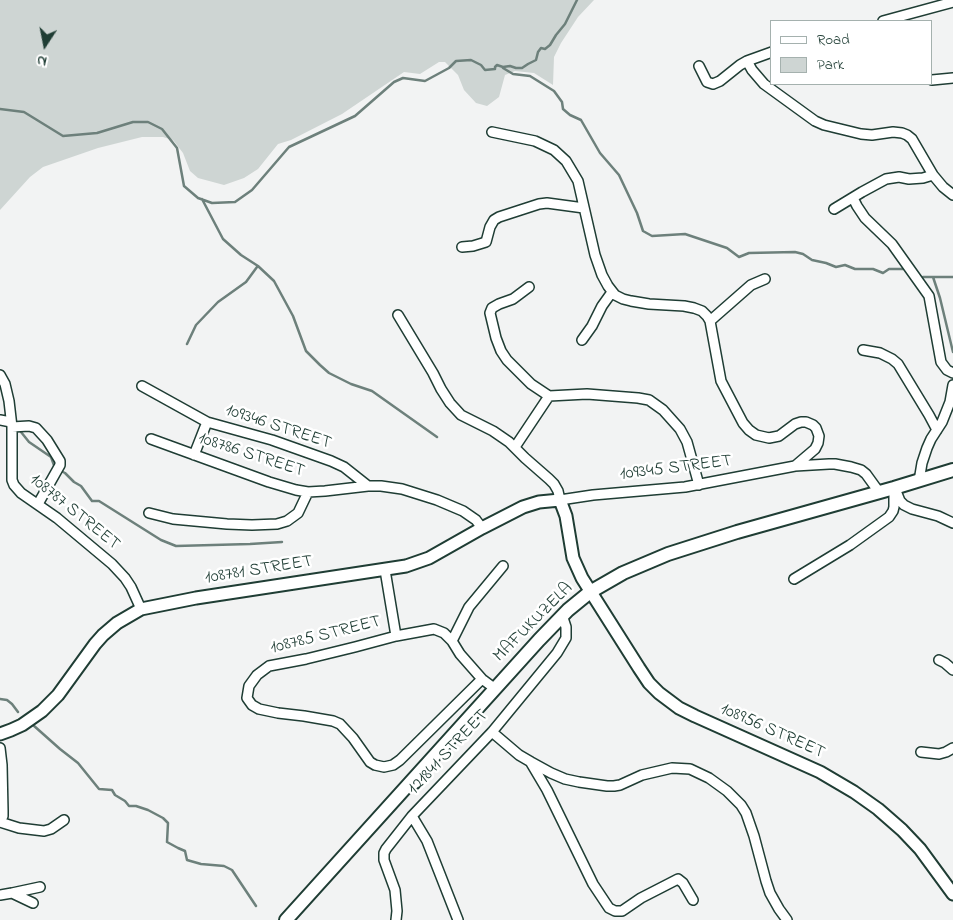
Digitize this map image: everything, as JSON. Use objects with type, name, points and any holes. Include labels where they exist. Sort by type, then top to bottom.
[{"type":"main road","name":"MAFUKUZELA","points":[[286,920],[494,688],[562,615],[590,592],[629,570],[668,554],[746,529],[953,470]]},
{"type":"street","points":[[887,20],[953,2]]},
{"type":"street","points":[[699,66],[707,82],[713,84],[747,61],[770,53]]},
{"type":"street","points":[[747,61],[764,84],[815,122],[861,134],[872,135],[893,132],[907,135],[912,139],[943,187],[953,196]]},
{"type":"street","points":[[933,80],[953,78]]},
{"type":"street","points":[[492,132],[546,145],[566,161],[578,181],[595,255],[602,275],[612,292],[623,299],[649,304],[694,308],[702,311],[710,321],[751,285],[765,278]]},
{"type":"street","points":[[834,209],[886,179],[923,178],[934,175]]},
{"type":"street","points":[[853,198],[865,218],[892,244],[929,296],[941,362],[947,370],[953,373]]},
{"type":"street","points":[[462,247],[486,242],[490,227],[494,220],[499,217],[539,204],[547,202],[584,208]]},
{"type":"street","points":[[529,287],[513,299],[492,308],[490,313],[501,351],[507,360],[531,384],[550,396],[594,395],[649,400],[662,410],[680,429],[687,442],[698,485]]},
{"type":"street","points":[[582,340],[612,292]]},
{"type":"street","points":[[398,315],[450,403],[461,415],[503,437],[554,484],[560,500]]},
{"type":"street","name":"109345 STREET","points":[[710,321],[721,381],[743,423],[749,430],[756,435],[769,438],[779,436],[795,424],[801,422],[806,422],[816,428],[818,443],[816,448],[795,466]]},
{"type":"street","points":[[863,350],[880,353],[898,364],[937,430]]},
{"type":"street","name":"108787 STREET","points":[[0,375],[7,391],[12,424],[12,480],[17,489],[58,518],[112,564],[132,587],[142,610]]},
{"type":"street","points":[[919,481],[927,448],[942,422],[950,402],[953,385]]},
{"type":"street","points":[[142,386],[207,422]]},
{"type":"street","points":[[515,448],[550,396]]},
{"type":"street","points":[[0,420],[39,430],[60,461],[58,469],[38,504]]},
{"type":"street","name":"109346 STREET","points":[[194,455],[207,422],[272,440],[331,461],[368,486]]},
{"type":"street","name":"108786 STREET","points":[[151,439],[285,488],[308,492],[368,486],[394,487],[437,500],[463,511],[476,520],[482,528]]},
{"type":"street","name":"109345 STREET","points":[[560,500],[593,495],[685,487],[795,466],[835,464],[861,470],[879,492]]},
{"type":"street","points":[[894,488],[904,506],[938,516],[953,523]]},
{"type":"street","points":[[794,579],[850,545],[889,517],[894,507],[894,488]]},
{"type":"street","points":[[149,513],[173,519],[227,524],[277,524],[287,521],[298,513],[308,492]]},
{"type":"street","name":"108781 STREET","points":[[0,734],[22,725],[42,711],[58,695],[103,635],[117,623],[142,610],[196,598],[406,566],[429,558],[482,528],[523,508],[539,502],[560,500]]},
{"type":"street","name":"108956 STREET","points":[[560,500],[566,516],[573,558],[582,578],[649,683],[668,701],[679,708],[708,723],[820,772],[854,792],[878,810],[914,842],[953,894]]},
{"type":"street","points":[[452,641],[469,607],[503,566]]},
{"type":"street","name":"108785 STREET","points":[[385,570],[396,636]]},
{"type":"street","name":"121841 STREET","points":[[396,920],[397,900],[384,860],[384,853],[391,841],[412,816],[492,732],[563,644],[567,634],[562,615]]},
{"type":"street","name":"108785 STREET","points":[[482,679],[400,760],[384,767],[370,762],[353,738],[340,724],[318,718],[259,709],[252,705],[247,698],[252,680],[262,669],[269,666],[434,629],[444,633],[482,679],[494,688]]},
{"type":"street","points":[[939,660],[946,663],[953,670]]},
{"type":"street","points":[[492,732],[519,755],[531,762],[565,779],[579,782],[607,786],[620,785],[642,776],[672,768],[690,769],[709,778],[731,795],[746,813],[770,893],[787,920]]},
{"type":"street","points":[[0,748],[3,811],[0,822],[19,828],[44,831],[64,820]]},
{"type":"street","points":[[921,752],[939,754],[953,748]]},
{"type":"street","points":[[531,762],[547,790],[593,884],[609,908],[615,911],[622,911],[641,898],[678,879],[683,883],[693,900]]},
{"type":"street","points":[[412,816],[427,841],[458,920]]},
{"type":"street","points":[[0,894],[40,887]]},
{"type":"street","points":[[12,893],[33,903]]},
{"type":"green space","points":[[0,0],[594,0],[578,17],[554,57],[553,85],[534,73],[515,71],[505,75],[499,97],[487,106],[476,103],[464,90],[458,75],[445,62],[439,62],[420,74],[404,72],[342,114],[291,140],[278,144],[258,169],[244,178],[224,185],[198,178],[190,171],[183,153],[173,140],[163,137],[142,137],[98,148],[43,167],[30,177],[0,210]]},
{"type":"waterway","points":[[0,109],[24,112],[63,136],[97,133],[133,122],[148,122],[162,129],[177,148],[184,186],[198,198],[212,203],[235,202],[252,190],[289,147],[355,116],[394,82],[403,78],[425,81],[449,68],[456,61],[471,60],[481,65],[485,70],[495,69],[497,65],[522,68],[536,60],[541,48],[545,49],[550,45],[565,24],[577,0]]},
{"type":"waterway","points":[[503,68],[513,74],[530,76],[554,91],[562,102],[563,109],[581,120],[600,153],[619,175],[637,213],[643,231],[652,236],[685,234],[727,248],[739,257],[749,253],[795,252],[803,254],[812,260],[836,267],[845,265],[855,269],[873,269],[883,273],[889,269],[903,269]]},
{"type":"waterway","points":[[202,199],[223,239],[274,281],[293,316],[306,351],[329,373],[351,384],[372,391],[437,437]]},
{"type":"waterway","points":[[187,344],[196,325],[218,302],[246,282],[257,267]]},
{"type":"waterway","points":[[923,277],[953,277]]},
{"type":"waterway","points":[[933,277],[953,352]]},
{"type":"waterway","points":[[21,432],[29,442],[51,457],[55,468],[65,473],[81,486],[92,501],[99,501],[161,540],[176,546],[282,542]]},
{"type":"waterway","points":[[0,699],[7,700],[18,712]]},
{"type":"waterway","points":[[33,725],[78,763],[99,789],[112,790],[115,795],[129,806],[148,810],[163,818],[168,823],[167,842],[185,851],[187,860],[201,864],[224,866],[232,870],[256,906]]}]
